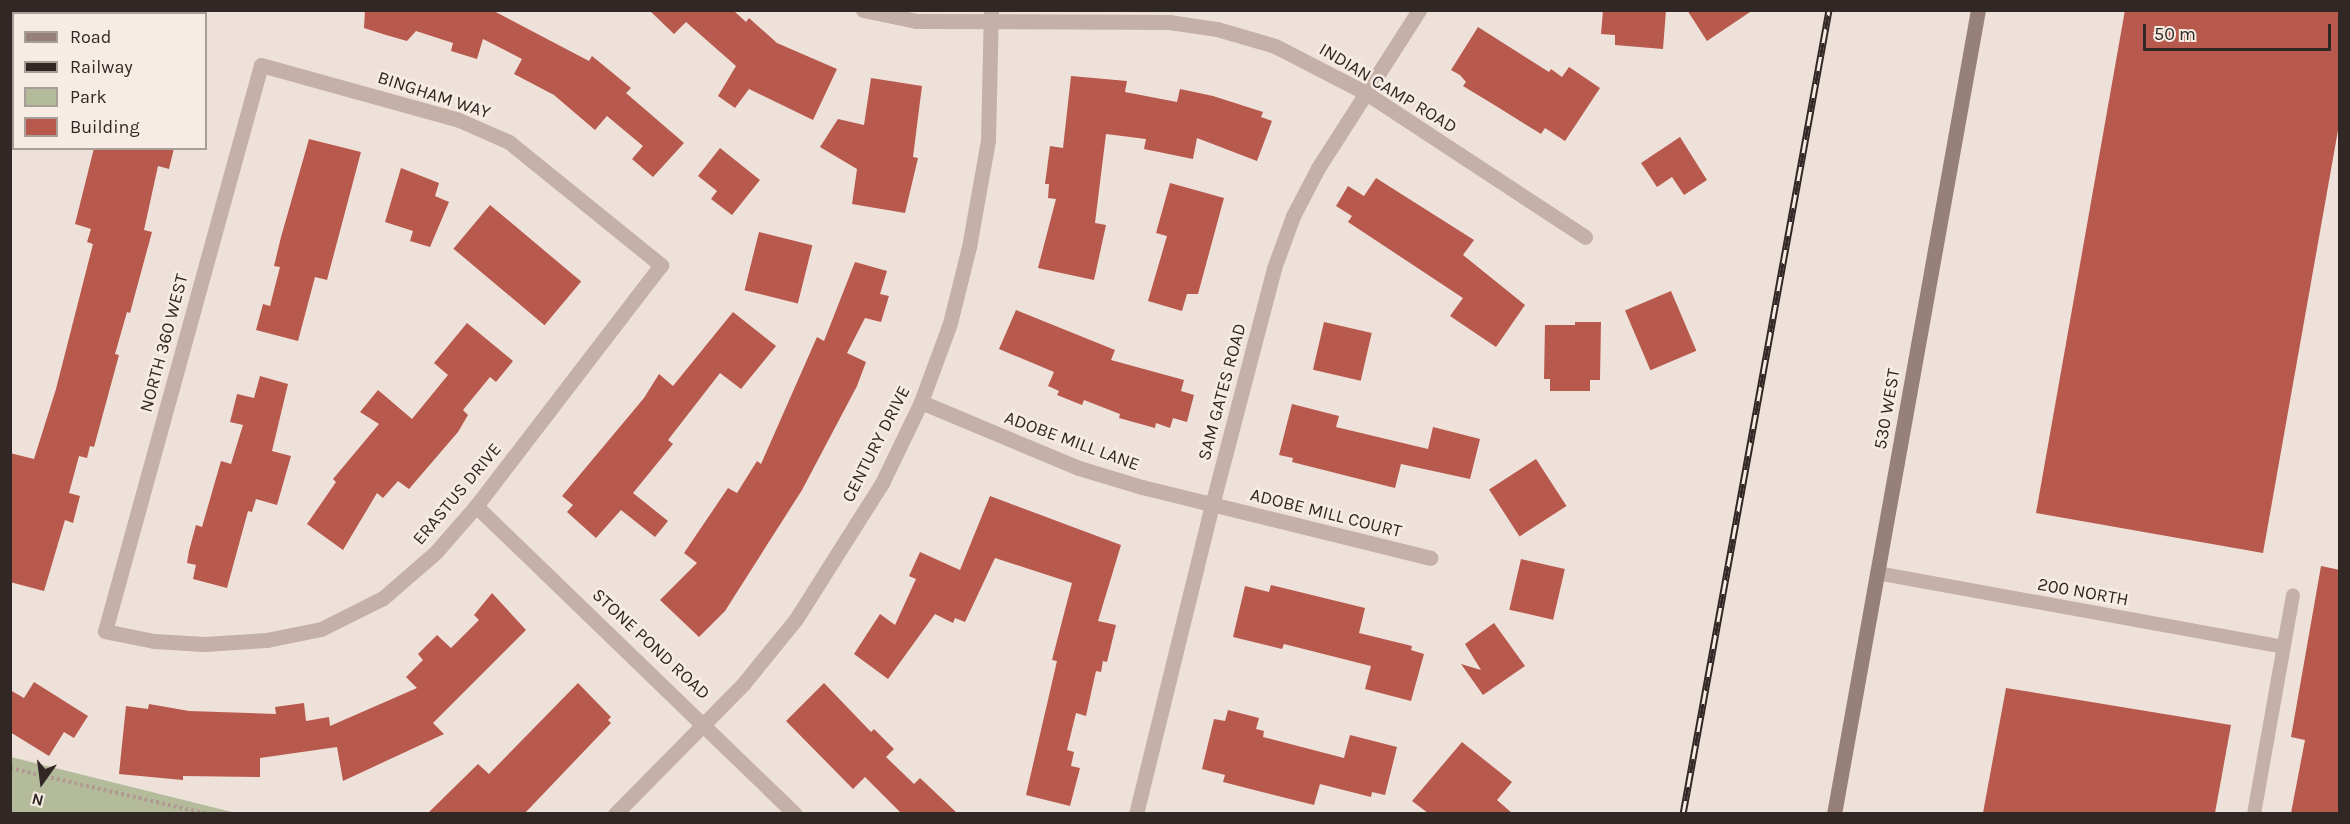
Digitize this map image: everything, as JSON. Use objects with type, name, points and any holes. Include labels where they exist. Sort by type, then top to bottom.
[{"type":"street","name":"INDIAN CAMP ROAD","points":[[863,10],[916,21],[991,16],[1169,22],[1217,29],[1275,46],[1366,93],[1585,237]]},
{"type":"street","name":"SAM GATES ROAD","points":[[1136,813],[1212,505],[1274,268],[1293,216],[1318,168],[1419,10]]},
{"type":"street","name":"530 WEST","points":[[1834,813],[1978,10]]},
{"type":"street","name":"CENTURY DRIVE","points":[[615,813],[744,684],[802,609],[882,483],[921,402],[950,323],[969,247],[988,140],[991,16]]},
{"type":"street","name":"BINGHAM WAY","points":[[261,65],[459,120],[509,142],[661,265]]},
{"type":"street","name":"NORTH 360 WEST","points":[[105,631],[261,65]]},
{"type":"street","name":"ERASTUS DRIVE","points":[[105,631],[154,641],[204,644],[267,640],[321,629],[382,598],[436,552],[476,506],[661,265]]},
{"type":"street","name":"ADOBE MILL LANE","points":[[921,402],[1079,468],[1212,505]]},
{"type":"street","name":"ADOBE MILL COURT","points":[[1212,505],[1430,558]]},
{"type":"street","name":"STONE POND ROAD","points":[[476,506],[706,724],[795,813]]},
{"type":"lane","name":"200 NORTH","points":[[1877,573],[2283,647]]},
{"type":"lane","points":[[2254,813],[2293,595]]},
{"type":"path","points":[[10,768],[208,813]]},
{"type":"green space","points":[[11,757],[236,813],[11,813]]},
{"type":"building","points":[[365,10],[492,10],[589,61],[592,56],[631,88],[626,93],[684,143],[653,177],[632,159],[643,146],[607,116],[595,130],[554,95],[514,74],[522,59],[483,39],[477,59],[451,51],[453,43],[416,31],[407,41],[386,35],[364,28]]},
{"type":"building","points":[[649,10],[733,10],[746,22],[749,18],[777,43],[837,69],[813,120],[749,89],[735,108],[718,96],[736,66],[686,22],[674,34]]},
{"type":"building","points":[[1603,10],[1666,10],[1663,49],[1615,45],[1615,35],[1601,34]]},
{"type":"building","points":[[1687,10],[1753,10],[1707,41]]},
{"type":"building","points":[[2125,10],[2340,10],[2340,119],[2263,553],[2036,513]]},
{"type":"building","points":[[1478,27],[1549,72],[1551,69],[1562,77],[1569,67],[1600,88],[1565,141],[1545,128],[1541,134],[1463,86],[1466,82],[1451,70]]},
{"type":"building","points":[[1071,76],[1127,81],[1125,92],[1177,102],[1180,89],[1213,96],[1263,112],[1261,117],[1272,121],[1257,161],[1197,138],[1193,159],[1144,149],[1146,139],[1106,134],[1095,223],[1106,225],[1094,280],[1038,268],[1056,199],[1048,198],[1049,184],[1045,184],[1050,146],[1063,148]]},
{"type":"building","points":[[871,78],[922,86],[913,157],[918,158],[905,213],[852,204],[857,169],[820,147],[838,119],[864,125]]},
{"type":"building","points":[[1680,137],[1707,180],[1684,195],[1672,177],[1657,187],[1641,163]]},
{"type":"building","points":[[309,139],[361,152],[327,280],[315,277],[298,341],[256,330],[263,304],[270,306],[280,267],[274,266]]},
{"type":"building","points":[[720,148],[760,180],[732,215],[711,199],[717,191],[698,176]]},
{"type":"building","points":[[94,150],[174,150],[169,169],[158,166],[144,230],[152,232],[130,313],[127,312],[115,354],[119,355],[94,447],[90,446],[87,458],[79,456],[69,493],[80,496],[73,523],[65,520],[44,591],[10,582],[10,453],[34,459],[56,389],[93,244],[87,242],[91,229],[75,224]]},
{"type":"building","points":[[401,168],[439,183],[435,196],[449,202],[430,247],[410,241],[413,231],[385,222]]},
{"type":"building","points":[[1376,178],[1474,240],[1463,255],[1525,305],[1496,347],[1450,316],[1463,298],[1348,222],[1352,216],[1336,206],[1348,186],[1364,196]]},
{"type":"building","points":[[1170,183],[1224,198],[1198,294],[1187,294],[1182,311],[1148,301],[1167,236],[1156,233]]},
{"type":"building","points":[[490,205],[581,281],[545,325],[453,249]]},
{"type":"building","points":[[759,232],[812,245],[798,304],[744,290]]},
{"type":"building","points":[[855,262],[887,271],[880,294],[889,296],[881,322],[865,318],[847,353],[866,362],[857,386],[802,490],[725,611],[699,637],[660,600],[697,563],[684,553],[728,488],[737,493],[757,461],[761,464],[817,337],[824,341]]},
{"type":"building","points":[[1671,291],[1696,351],[1650,370],[1625,311]]},
{"type":"building","points":[[1016,310],[1115,350],[1111,360],[1184,380],[1181,391],[1194,395],[1187,422],[1173,418],[1170,428],[1156,423],[1155,428],[1119,418],[1120,414],[1084,400],[1082,405],[1057,395],[1059,391],[1048,386],[1054,372],[999,349]]},
{"type":"building","points":[[733,312],[776,346],[741,389],[720,373],[668,440],[673,444],[633,493],[668,521],[655,537],[621,510],[596,538],[567,512],[573,505],[562,496],[644,398],[659,374],[673,386]]},
{"type":"building","points":[[1324,322],[1372,333],[1361,381],[1313,370]]},
{"type":"building","points":[[1575,322],[1601,322],[1600,380],[1590,380],[1590,391],[1550,391],[1550,379],[1544,379],[1545,325],[1575,325]]},
{"type":"building","points":[[467,323],[513,361],[496,382],[490,377],[463,410],[468,415],[458,432],[409,489],[398,481],[383,498],[377,493],[343,550],[307,524],[336,482],[333,479],[379,424],[360,412],[378,390],[412,419],[448,375],[434,363]]},
{"type":"building","points":[[260,376],[288,384],[272,451],[291,456],[277,505],[256,499],[252,512],[248,511],[227,588],[193,579],[196,565],[187,563],[196,525],[202,527],[221,461],[231,464],[243,425],[230,422],[237,394],[254,398]]},
{"type":"building","points":[[1292,404],[1339,416],[1336,427],[1428,449],[1433,427],[1480,439],[1470,479],[1401,464],[1395,488],[1292,462],[1293,458],[1279,455]]},
{"type":"building","points":[[1536,459],[1566,506],[1520,536],[1489,489]]},
{"type":"building","points":[[990,496],[1121,545],[1098,621],[1116,625],[1107,662],[1103,661],[1101,672],[1096,671],[1086,716],[1076,713],[1067,750],[1074,752],[1071,766],[1080,768],[1070,806],[1026,795],[1057,661],[1052,660],[1072,583],[995,558],[965,622],[955,618],[953,623],[935,614],[888,679],[854,654],[880,614],[895,625],[916,579],[909,576],[920,552],[960,570]]},
{"type":"building","points":[[1521,559],[1565,569],[1553,620],[1509,610]]},
{"type":"building","points":[[2321,566],[2340,570],[2340,813],[2291,813],[2305,740],[2291,737]]},
{"type":"building","points":[[1271,585],[1365,608],[1359,633],[1412,646],[1411,650],[1424,654],[1411,701],[1365,689],[1371,666],[1284,644],[1282,649],[1233,637],[1245,586],[1269,592]]},
{"type":"building","points":[[492,593],[526,630],[433,723],[444,734],[343,781],[337,747],[260,758],[260,777],[183,776],[183,780],[119,774],[126,706],[148,709],[149,704],[189,711],[276,714],[275,707],[304,703],[306,721],[329,717],[330,726],[417,688],[406,677],[423,660],[418,654],[437,635],[451,648],[479,620],[474,615]]},
{"type":"building","points":[[1494,623],[1525,666],[1483,695],[1461,664],[1481,670],[1465,644]]},
{"type":"building","points":[[34,682],[88,716],[74,738],[64,732],[49,756],[10,732],[10,690],[24,698]]},
{"type":"building","points":[[578,683],[611,717],[608,720],[611,723],[525,813],[428,813],[478,764],[489,774]]},
{"type":"building","points":[[824,683],[871,732],[874,729],[894,749],[886,757],[914,784],[920,778],[957,813],[901,813],[865,777],[853,789],[786,721]]},
{"type":"building","points":[[2006,688],[2231,725],[2215,813],[1983,813]]},
{"type":"building","points":[[1228,710],[1259,718],[1256,729],[1264,731],[1263,737],[1344,758],[1350,735],[1397,747],[1385,795],[1372,792],[1371,797],[1320,784],[1314,805],[1223,782],[1225,775],[1202,769],[1214,719],[1225,721]]},
{"type":"building","points":[[1462,742],[1512,782],[1497,800],[1512,813],[1428,813],[1412,801]]},
{"type":"railway","points":[[1683,814],[1829,10]]}]
